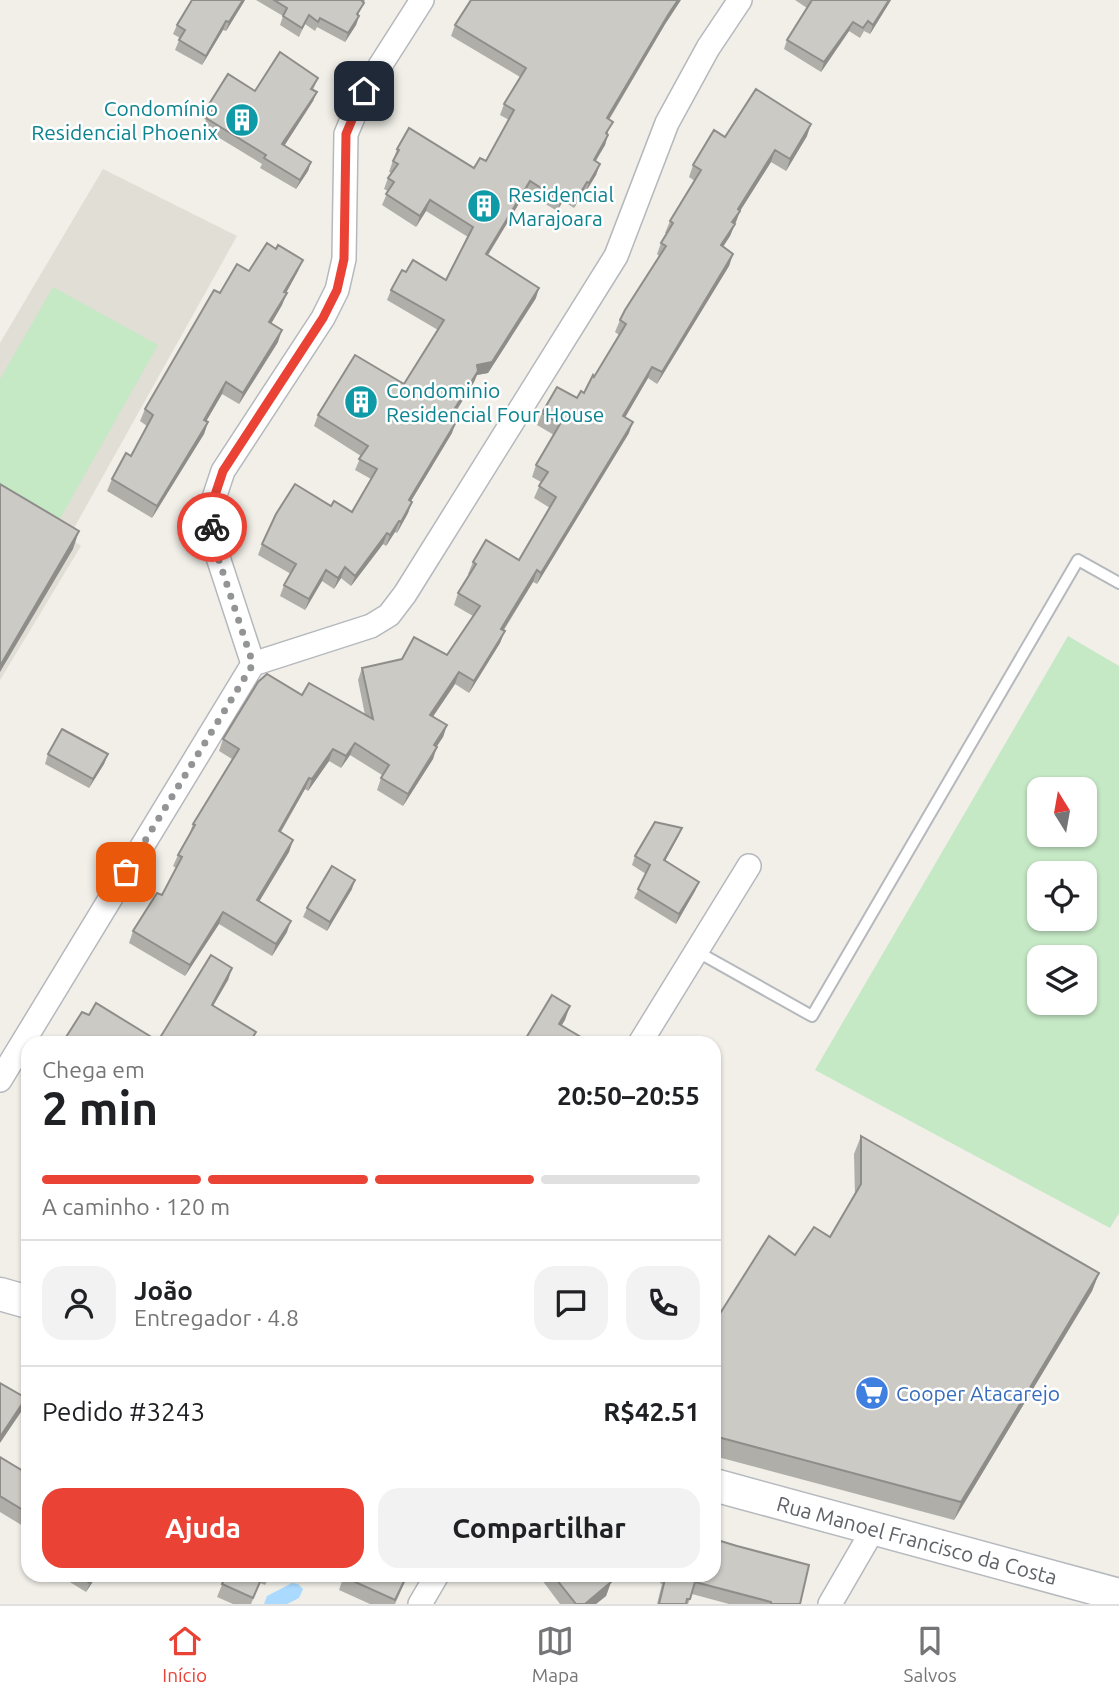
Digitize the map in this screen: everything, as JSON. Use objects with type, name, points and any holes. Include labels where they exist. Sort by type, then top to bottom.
[{"type":"main road","points":[[0,1294],[21,1300]]},
{"type":"main road","name":"Rua Manoel Francisco da Costa","points":[[721,1487],[1119,1595]]},
{"type":"street","points":[[253,664],[212,539],[212,504],[223,471],[323,318],[337,290],[344,259],[346,134],[364,91],[422,0]]},
{"type":"street","points":[[27,1036],[253,664],[371,626],[389,615],[405,594],[616,256],[667,123],[740,0]]},
{"type":"street","points":[[644,1036],[749,866]]},
{"type":"street","points":[[0,1080],[21,1045]]},
{"type":"street","points":[[830,1604],[874,1528]]},
{"type":"street","points":[[420,1604],[433,1582]]},
{"type":"lane","points":[[696,951],[812,1016],[1079,560],[1119,583]]},
{"type":"shaded area","points":[[103,169],[237,236],[69,537],[81,546],[0,680],[0,343]]},
{"type":"green space","points":[[53,287],[158,345],[57,524],[0,490],[0,379]]},
{"type":"green space","points":[[1068,636],[1119,666],[1119,1213],[1110,1228],[815,1070]]},
{"type":"water","points":[[292,1583],[303,1589],[299,1598],[287,1604],[264,1604],[267,1596]]},
{"type":"building","points":[[192,0],[243,0],[229,22],[226,21],[206,56],[179,40],[185,30],[177,25]]},
{"type":"building","points":[[274,0],[363,0],[364,3],[348,33],[320,18],[318,22],[309,15],[302,28],[283,16],[287,8]]},
{"type":"building","points":[[471,0],[678,0],[607,118],[613,122],[594,160],[600,164],[589,183],[587,182],[578,197],[567,190],[561,201],[530,181],[486,254],[539,288],[492,362],[477,365],[478,371],[449,418],[456,422],[409,500],[412,502],[401,522],[399,521],[390,535],[387,533],[355,576],[345,567],[338,578],[326,570],[309,599],[284,585],[296,564],[262,544],[276,514],[295,484],[331,506],[334,501],[352,512],[377,469],[359,459],[368,446],[318,415],[355,355],[404,384],[444,320],[391,290],[402,270],[406,272],[413,260],[446,280],[473,227],[430,200],[420,216],[386,194],[394,182],[388,178],[398,164],[393,161],[399,150],[397,149],[409,128],[474,168],[480,158],[486,161],[514,110],[504,104],[526,68],[455,25]]},
{"type":"building","points":[[812,0],[889,0],[873,25],[868,21],[863,28],[853,22],[824,62],[787,40]]},
{"type":"building","points":[[280,52],[318,78],[311,89],[317,92],[282,144],[311,162],[300,180],[264,158],[266,155],[206,118],[211,111],[206,109],[228,74],[255,91]]},
{"type":"building","points":[[756,89],[811,124],[790,159],[775,150],[738,209],[740,211],[732,222],[735,224],[721,245],[733,254],[662,372],[652,367],[623,416],[633,422],[541,573],[537,570],[501,629],[505,631],[474,681],[459,672],[430,715],[447,725],[434,745],[437,747],[408,794],[381,778],[389,765],[355,743],[346,756],[333,749],[312,779],[309,778],[279,831],[293,840],[257,900],[291,921],[276,944],[223,912],[190,965],[133,931],[157,893],[162,895],[182,857],[178,855],[195,825],[193,824],[239,749],[223,739],[258,682],[267,674],[302,695],[309,683],[373,719],[362,668],[402,659],[414,637],[447,655],[480,606],[458,593],[476,564],[473,562],[486,540],[519,560],[556,497],[539,486],[548,472],[536,465],[560,424],[542,413],[557,387],[577,398],[581,391],[584,393],[626,324],[620,320],[625,310],[666,246],[661,243],[673,223],[670,221],[701,170],[693,165],[714,130],[725,137]]},
{"type":"building","points":[[267,243],[276,249],[278,245],[303,260],[269,322],[282,330],[243,393],[226,382],[204,420],[208,422],[157,506],[112,479],[126,453],[131,456],[153,415],[145,409],[214,290],[220,293],[237,264],[249,271]]},
{"type":"building","points":[[0,484],[79,531],[0,666]]},
{"type":"building","points":[[62,729],[108,754],[93,779],[48,754]]},
{"type":"building","points":[[655,822],[682,828],[664,860],[699,882],[679,914],[638,889],[650,865],[635,856]]},
{"type":"building","points":[[332,866],[355,880],[330,922],[307,908]]},
{"type":"building","points":[[211,955],[232,968],[212,1005],[256,1032],[253,1036],[161,1036]]},
{"type":"building","points":[[552,995],[570,1006],[559,1024],[579,1036],[527,1036]]},
{"type":"building","points":[[96,1003],[150,1036],[67,1036],[82,1012],[89,1015]]},
{"type":"building","name":"Cooper Atacarejo","points":[[861,1136],[1099,1273],[961,1502],[721,1438],[721,1312],[769,1236],[795,1255],[814,1227],[830,1237],[861,1184]]},
{"type":"building","points":[[0,1383],[21,1395],[21,1406],[0,1437]]},
{"type":"building","points":[[0,1457],[21,1470],[21,1509],[0,1496]]},
{"type":"building","points":[[721,1541],[809,1565],[800,1604],[771,1602],[695,1582],[721,1582]]},
{"type":"building","points":[[223,1582],[260,1582],[253,1598],[222,1584]]},
{"type":"building","points":[[355,1582],[404,1582],[395,1600]]},
{"type":"building","points":[[559,1582],[611,1582],[585,1604],[576,1604]]},
{"type":"building","points":[[664,1582],[695,1582],[686,1604],[659,1604]]},
{"type":"way so far","points":[[126,872],[253,664],[212,539],[212,527]]},
{"type":"place","name":"Condomínio Residencial Phoenix","points":[[242,120]]},
{"type":"place","name":"Residencial Marajoara","points":[[484,206]]},
{"type":"place","name":"Condominio Residencial Four House","points":[[361,402]]},
{"type":"place","name":"Cooper Atacarejo","points":[[872,1393]]},
{"type":"route","points":[[212,527],[212,504],[223,471],[323,318],[337,290],[344,259],[346,134],[364,91]]}]
